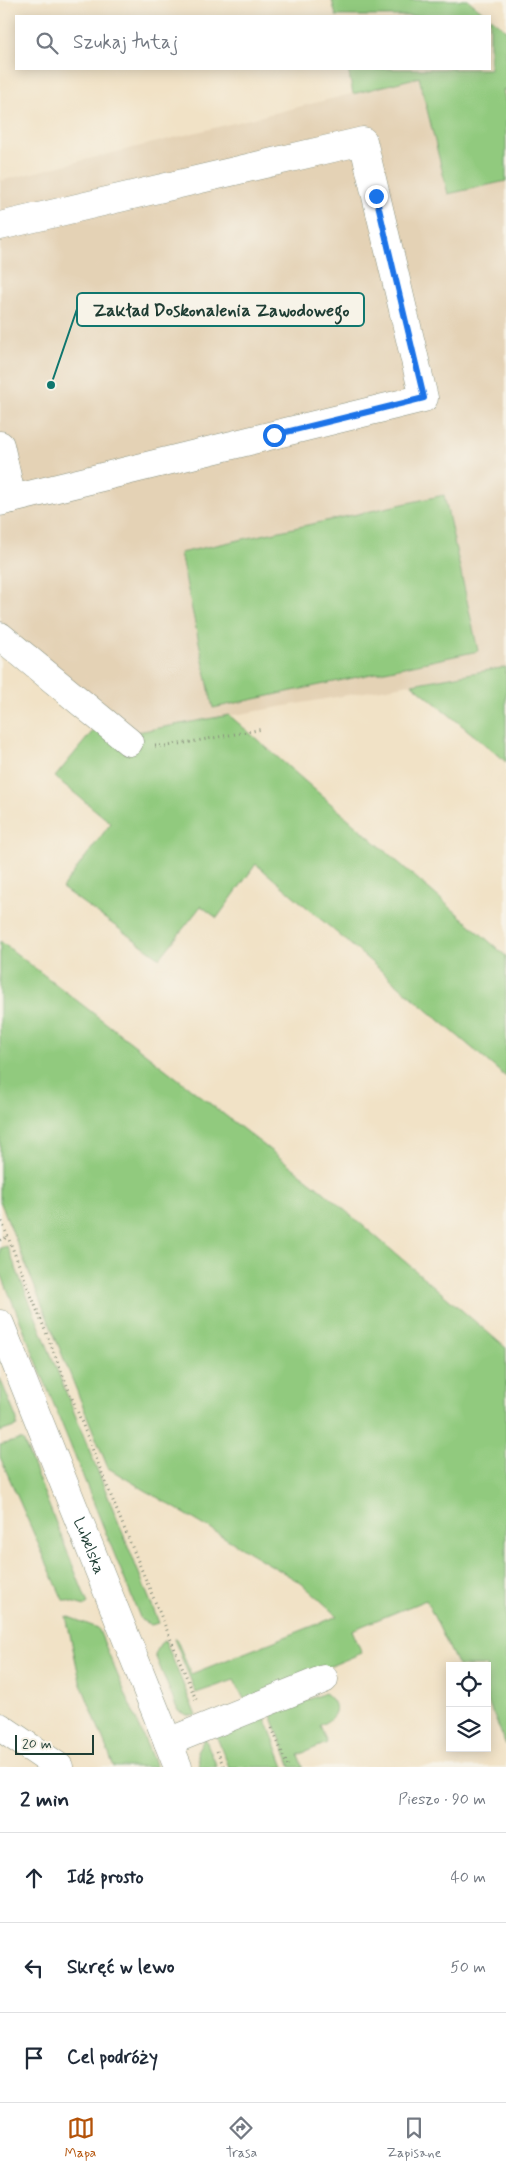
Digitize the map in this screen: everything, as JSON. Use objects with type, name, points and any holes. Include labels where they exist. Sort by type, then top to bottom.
[{"type":"street","points":[[0,226],[363,141],[424,398],[6,501],[0,444]]},
{"type":"street","points":[[0,636],[129,742]]},
{"type":"street","name":"Lubelska","points":[[0,1324],[178,1767]]},
{"type":"street","points":[[168,1742],[206,1725],[324,1679]]},
{"type":"street","points":[[0,1727],[59,1767]]},
{"type":"path","points":[[129,742],[142,746],[168,746],[262,729]]},
{"type":"path","points":[[0,1217],[117,1511],[224,1767]]},
{"type":"path","points":[[0,1240],[8,1237]]},
{"type":"path","points":[[262,1703],[288,1767]]},
{"type":"shaded area","points":[[419,77],[448,194],[506,181],[506,667],[132,733],[0,625],[0,181]]},
{"type":"green space","points":[[332,0],[468,0],[487,15],[336,15]]},
{"type":"green space","points":[[491,18],[506,30],[506,91],[503,89],[506,105],[506,181],[448,194],[419,77],[353,94],[348,70],[491,70]]},
{"type":"green space","points":[[444,495],[478,651],[213,708],[180,553]]},
{"type":"green space","points":[[506,667],[506,762],[412,684]]},
{"type":"green space","points":[[229,715],[506,956],[506,1077],[256,864],[217,918],[201,906],[160,958],[62,888],[111,823],[55,777],[97,726],[132,733]]},
{"type":"green space","points":[[0,941],[319,1188],[506,1348],[506,1745],[491,1709],[491,1662],[456,1662],[426,1600],[352,1630],[362,1653],[275,1689],[244,1699],[234,1680],[196,1693],[174,1639],[176,1638],[191,1674],[338,1616],[301,1583],[108,1468],[0,1201]]},
{"type":"green space","points":[[7,1246],[159,1623],[151,1625],[141,1620],[0,1271],[0,1248]]},
{"type":"green space","points":[[0,1378],[17,1420],[17,1426],[0,1432]]},
{"type":"green space","points":[[23,1440],[88,1604],[85,1606],[63,1600],[0,1457],[0,1445]]},
{"type":"green space","points":[[66,1616],[98,1628],[156,1767],[114,1767],[80,1681]]},
{"type":"green space","points":[[165,1640],[196,1716],[178,1711],[155,1655],[160,1644]]},
{"type":"green space","points":[[325,1693],[334,1702],[335,1707],[334,1715],[320,1725],[327,1743],[298,1755],[303,1767],[291,1767],[271,1715]]},
{"type":"green space","points":[[265,1717],[284,1767],[229,1767],[216,1735]]},
{"type":"green space","points":[[205,1738],[217,1767],[200,1767],[197,1752]]},
{"type":"place","name":"Zakład Doskonalenia Zawodowego","points":[[51,385]]},
{"type":"route","points":[[274,435],[424,398],[376,196]]}]
